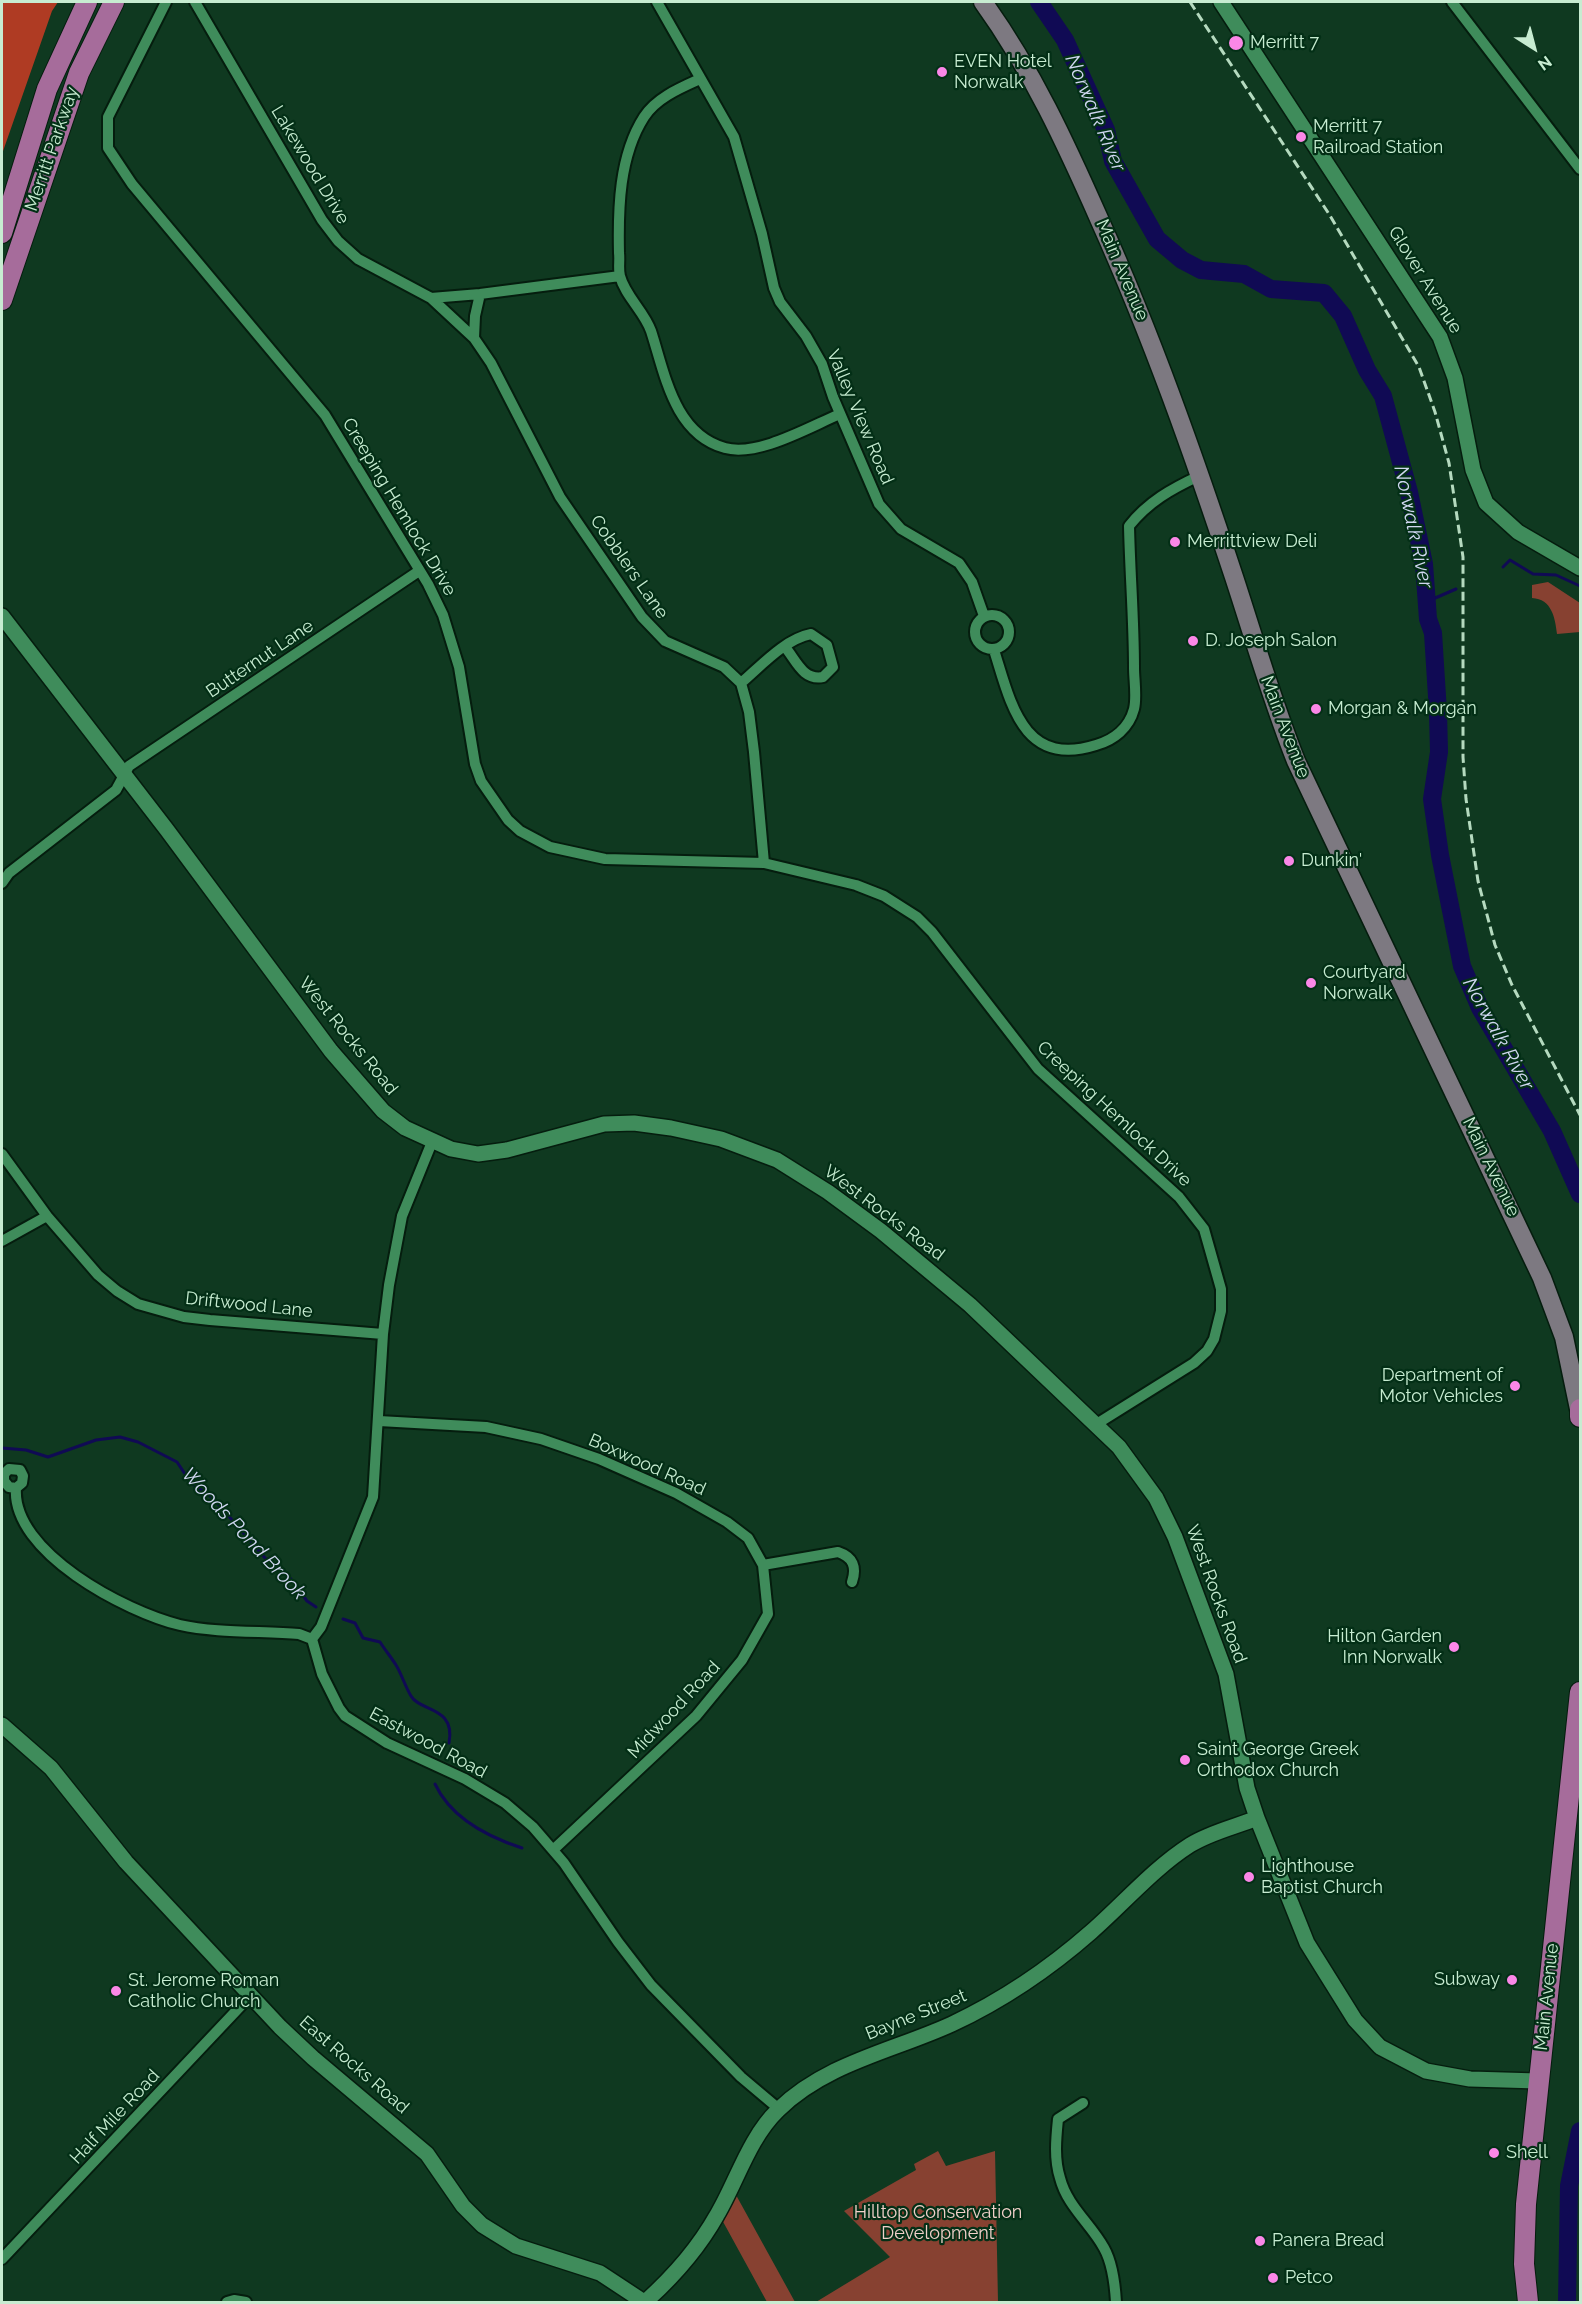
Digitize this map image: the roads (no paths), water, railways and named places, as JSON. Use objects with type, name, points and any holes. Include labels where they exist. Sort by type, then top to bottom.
[{"type":"highway","name":"Merritt Parkway","points":[[2,233],[47,89],[87,2]]},
{"type":"highway","name":"Merritt Parkway","points":[[2,300],[79,73],[114,2]]},
{"type":"highway","name":"Main Avenue","points":[[1528,2302],[1524,2264],[1524,2230],[1581,1692]]},
{"type":"main road","name":"Main Avenue","points":[[983,2],[1030,72],[1069,149],[1146,326],[1199,476],[1270,692],[1296,761],[1542,1278],[1564,1337],[1580,1412]]},
{"type":"street","name":"Creeping Hemlock Drive","points":[[166,2],[108,117],[108,148],[132,184],[325,415],[428,584],[446,623],[459,667],[475,764],[481,781],[500,810],[520,831],[550,847],[605,859],[764,862],[856,885],[884,896],[917,917],[939,941],[1038,1069],[1179,1197],[1204,1229],[1221,1289],[1219,1323],[1208,1351],[1194,1363],[1095,1425]]},
{"type":"street","name":"Lakewood Drive","points":[[195,2],[322,220],[338,241],[358,259],[431,298]]},
{"type":"street","name":"Valley View Road","points":[[657,2],[734,137],[774,288],[780,302],[822,364],[840,414],[879,504],[901,529],[959,563],[972,582],[987,615],[1000,617],[1009,630],[1004,645],[994,650]]},
{"type":"street","name":"Glover Avenue","points":[[1221,2],[1440,337],[1455,378],[1473,470],[1486,503],[1518,532],[1581,568]]},
{"type":"street","points":[[1452,2],[1581,169]]},
{"type":"street","points":[[700,79],[662,99],[644,116],[637,132],[623,173],[617,208],[620,276],[646,318],[668,384],[681,413],[707,440],[737,450],[757,448],[840,414]]},
{"type":"street","points":[[431,298],[620,276]]},
{"type":"street","points":[[474,338],[475,316],[480,294]]},
{"type":"street","name":"Cobblers Lane","points":[[431,298],[474,338],[491,363],[560,497],[642,617],[665,640],[724,667],[741,683]]},
{"type":"street","points":[[987,615],[975,625],[975,638],[985,648],[994,650],[1019,721],[1026,732],[1036,741],[1058,750],[1081,750],[1107,742],[1119,734],[1127,724],[1134,708],[1134,611],[1129,526],[1142,510],[1156,499],[1199,476]]},
{"type":"street","name":"Butternut Lane","points":[[124,777],[129,766],[418,571]]},
{"type":"street","name":"West Rocks Road","points":[[2,616],[355,1081],[390,1118],[432,1142],[464,1152],[484,1153],[507,1150],[604,1124],[634,1123],[722,1139],[777,1160],[828,1192],[881,1231],[970,1305],[1119,1447],[1145,1480],[1175,1537],[1226,1674],[1247,1788],[1257,1818],[1307,1943],[1355,2020],[1370,2038],[1404,2062],[1426,2071],[1470,2079],[1538,2081]]},
{"type":"street","points":[[764,862],[754,752],[747,701],[741,683],[785,647],[803,636],[817,637],[827,645],[834,667],[823,677],[810,677],[804,673],[785,647]]},
{"type":"street","points":[[2,883],[9,873],[116,790],[124,777]]},
{"type":"street","points":[[16,1488],[15,1503],[20,1517],[28,1531],[51,1554],[87,1581],[140,1612],[182,1626],[299,1634],[312,1639],[321,1627],[373,1497],[383,1334],[402,1216],[432,1142]]},
{"type":"street","name":"Driftwood Lane","points":[[2,1154],[47,1216],[98,1275],[138,1304],[183,1317],[383,1334]]},
{"type":"street","points":[[2,1241],[47,1216]]},
{"type":"street","name":"Boxwood Road","points":[[379,1421],[486,1427],[541,1439],[599,1460],[676,1493],[727,1521],[748,1538],[763,1565]]},
{"type":"street","points":[[763,1565],[838,1552],[848,1555],[853,1562],[852,1582]]},
{"type":"street","name":"Midwood Road","points":[[553,1850],[696,1716],[742,1660],[768,1614],[763,1565]]},
{"type":"street","name":"Eastwood Road","points":[[312,1639],[322,1674],[345,1716],[387,1743],[465,1779],[504,1803],[533,1827],[553,1850],[651,1985],[741,2077],[779,2109]]},
{"type":"street","name":"East Rocks Road","points":[[2,1725],[51,1768],[126,1862],[313,2058],[427,2154],[463,2206],[482,2225],[516,2246],[600,2273],[645,2302]]},
{"type":"street","name":"Bayne Street","points":[[645,2302],[672,2277],[700,2242],[758,2136],[779,2109],[810,2086],[863,2058],[951,2025],[999,1999],[1090,1933],[1181,1851],[1213,1834],[1257,1818]]},
{"type":"street","name":"Half Mile Road","points":[[2,2259],[251,1995]]},
{"type":"street","points":[[1083,2103],[1058,2119],[1057,2164],[1060,2180],[1069,2199],[1105,2250],[1114,2280],[1116,2302]]},
{"type":"street","points":[[227,2302],[234,2300],[246,2302]]},
{"type":"waterway","name":"Norwalk River","points":[[1039,2],[1065,40],[1106,130],[1113,161],[1157,239],[1182,260],[1201,270],[1244,274],[1271,289],[1324,293],[1343,316],[1367,370],[1383,396],[1409,492],[1424,564],[1428,619],[1433,633],[1438,712],[1439,752],[1432,799],[1440,855],[1462,966],[1480,1008],[1552,1131],[1580,1194]]},
{"type":"waterway","points":[[1503,567],[1510,560],[1533,574],[1556,575],[1580,586]]},
{"type":"waterway","points":[[1426,602],[1456,589]]},
{"type":"waterway","name":"Woods Pond Brook","points":[[2,1448],[26,1450],[48,1457],[96,1440],[120,1437],[138,1442],[177,1462],[191,1483],[213,1498],[265,1558],[287,1574],[307,1601],[316,1607]]},
{"type":"waterway","name":"Woods Pond Brook","points":[[343,1619],[355,1623],[363,1638],[380,1642],[396,1665],[411,1696],[442,1716],[447,1722],[450,1731],[449,1743]]},
{"type":"waterway","name":"Woods Pond Brook","points":[[435,1784],[451,1807],[472,1825],[522,1848]]},
{"type":"waterway","name":"Norwalk River","points":[[1567,2302],[1569,2186],[1580,2131]]},
{"type":"railway","points":[[1190,2],[1329,214],[1419,367],[1435,412],[1449,463],[1463,557],[1463,757],[1466,799],[1478,881],[1495,945],[1512,985],[1580,1115]]},
{"type":"place","name":"Merritt 7","points":[[1236,43]]},
{"type":"place","name":"EVEN Hotel Norwalk","points":[[942,72]]},
{"type":"place","name":"Merritt 7 Railroad Station","points":[[1301,137]]},
{"type":"place","name":"Merrittview Deli","points":[[1175,542]]},
{"type":"place","name":"D. Joseph Salon","points":[[1193,641]]},
{"type":"place","name":"Morgan & Morgan","points":[[1316,709]]},
{"type":"place","name":"Dunkin'","points":[[1289,861]]},
{"type":"place","name":"Courtyard Norwalk","points":[[1311,983]]},
{"type":"place","name":"Department of Motor Vehicles","points":[[1515,1386]]},
{"type":"place","name":"Hilton Garden Inn Norwalk","points":[[1454,1647]]},
{"type":"place","name":"Saint George Greek Orthodox Church","points":[[1185,1760]]},
{"type":"place","name":"Lighthouse Baptist Church","points":[[1249,1877]]},
{"type":"place","name":"Subway","points":[[1512,1980]]},
{"type":"place","name":"St. Jerome Roman Catholic Church","points":[[116,1991]]},
{"type":"place","name":"Shell","points":[[1494,2153]]},
{"type":"place","name":"Panera Bread","points":[[1260,2241]]},
{"type":"place","name":"Petco","points":[[1273,2278]]},
{"type":"park label","name":"Hilltop Conservation Development","points":[[938,2223]]}]
